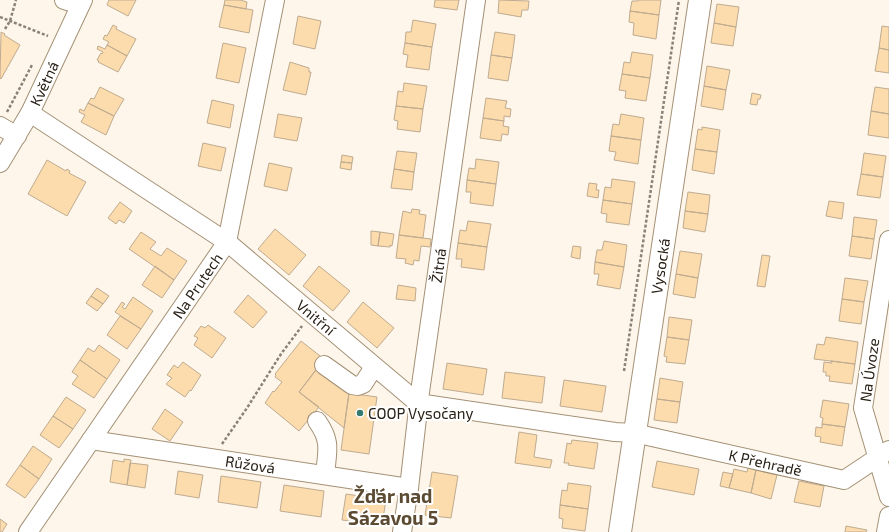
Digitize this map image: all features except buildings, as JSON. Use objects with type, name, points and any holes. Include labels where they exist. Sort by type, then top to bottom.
[{"type":"main road","name":"Vysocká","points":[[620,532],[700,0]]},
{"type":"street","name":"Na Prutech","points":[[28,532],[227,242],[275,0]]},
{"type":"street","name":"Žitná","points":[[402,532],[409,488],[418,404],[476,0]]},
{"type":"street","name":"Květná","points":[[0,163],[30,113],[76,2]]},
{"type":"street","name":"Vnitřní","points":[[30,113],[227,242],[418,404]]},
{"type":"street","points":[[2,122],[17,136]]},
{"type":"street","name":"Na Úvoze","points":[[889,240],[863,408],[883,454],[889,497]]},
{"type":"street","points":[[324,365],[352,385],[358,386],[363,384],[374,367]]},
{"type":"street","points":[[418,404],[615,432],[634,433]]},
{"type":"street","points":[[317,421],[325,432],[327,440],[325,475]]},
{"type":"street","name":"K Přehradě","points":[[634,433],[844,480],[883,454]]},
{"type":"street","name":"Růžová","points":[[91,440],[409,488]]},
{"type":"street","points":[[886,532],[889,516]]},
{"type":"path","points":[[5,29],[10,21],[16,0]]},
{"type":"path","points":[[623,375],[679,0]]},
{"type":"path","points":[[0,17],[49,36],[45,42]]},
{"type":"path","points":[[2,122],[34,63]]},
{"type":"path","points":[[214,458],[217,450],[247,408],[281,354],[312,314]]},
{"type":"place","name":"COOP Vysočany","points":[[360,413]]},
{"type":"district","name":"Žďár nad Sázavou 5","points":[[393,506]]}]
